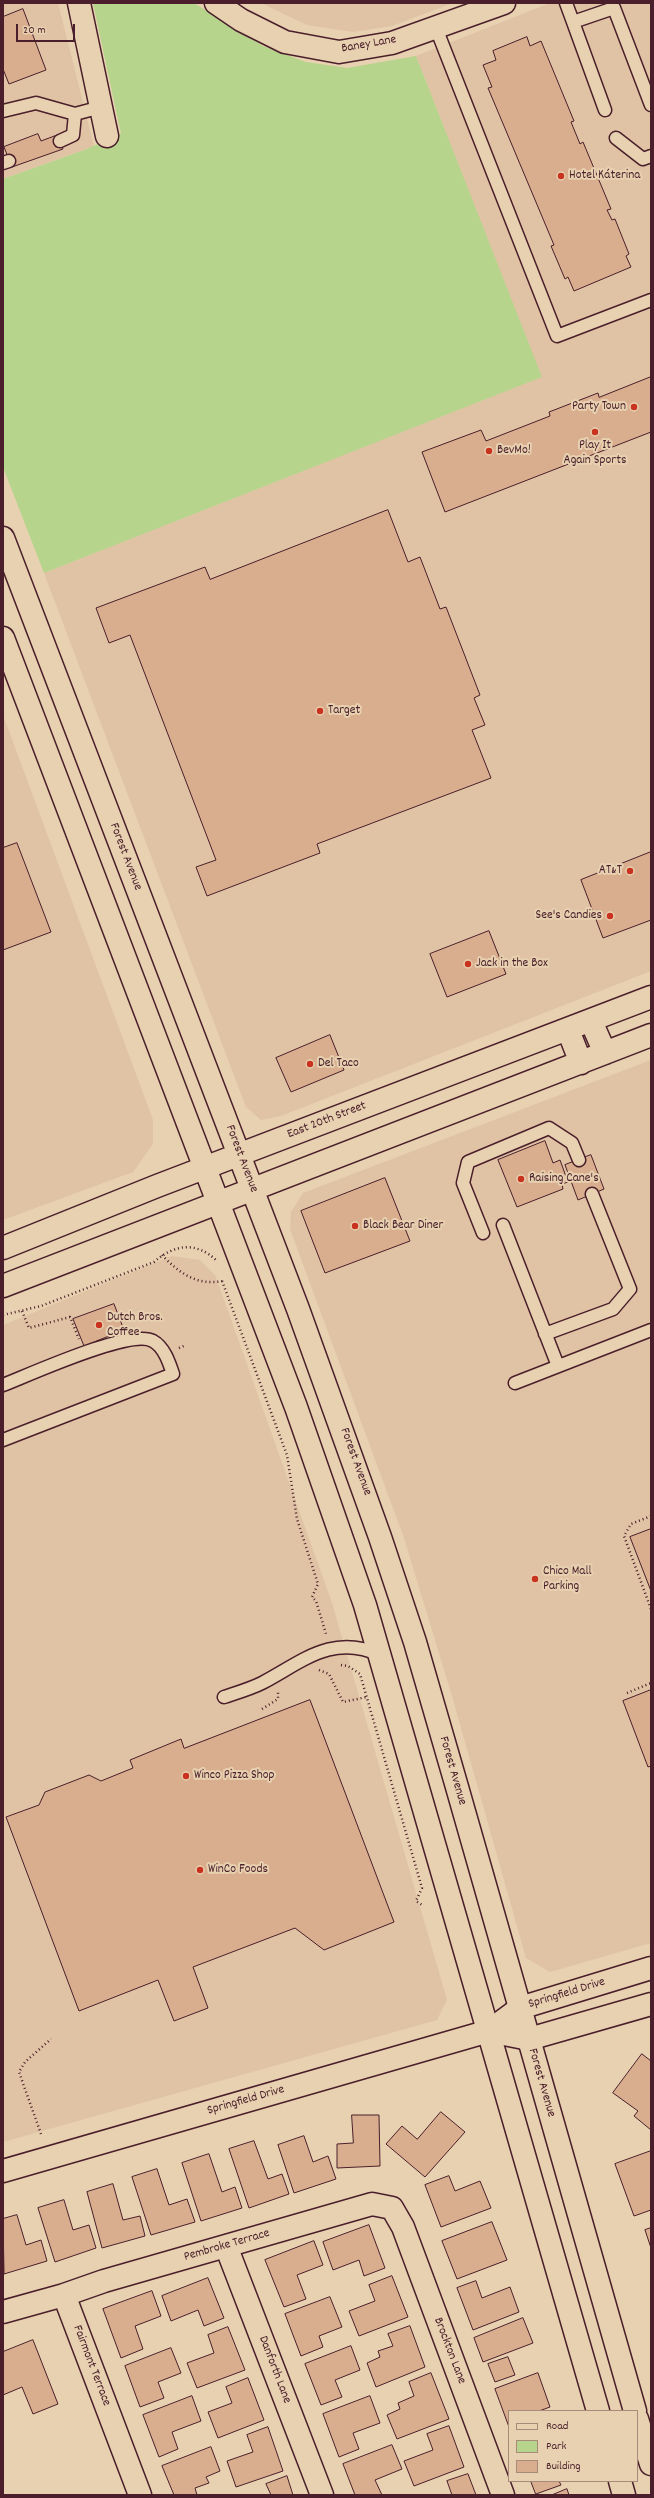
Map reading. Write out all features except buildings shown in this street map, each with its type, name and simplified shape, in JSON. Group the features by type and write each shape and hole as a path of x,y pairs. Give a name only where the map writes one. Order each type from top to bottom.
{"street":[{"path":"79,3 107,136"},
{"name":"Baney Lane","path":"216,3 240,20 285,42 339,52 392,43 504,3"},
{"name":"Forest Avenue","path":"3,538 344,1432 399,1594 529,2039 634,2410"},
{"path":"3,638 311,1447 380,1655 598,2410"},
{"name":"East 20th Street","path":"3,1248 205,1168 568,1030 651,996"},
{"path":"591,1021 605,1053"},
{"path":"568,1030 581,1063"},
{"path":"3,1286 651,1035"},
{"name":"Springfield Drive","path":"3,2171 489,2031 520,2008 651,1968"},
{"name":"Springfield Drive","path":"489,2031 529,2039 651,2004"},
{"name":"Pembroke Terrace","path":"64,2295 104,2281 372,2204 392,2208"},
{"name":"Brockton Lane","path":"392,2208 403,2227 504,2495"},
{"name":"Danforth Lane","path":"226,2246 322,2495"},
{"path":"3,2312 64,2295"},
{"name":"Fairmont Terrace","path":"64,2295 140,2495"},
{"path":"638,2423 651,2464"},
{"path":"620,2482 624,2495"}],"lane":[{"path":"566,3 605,110"},
{"path":"573,22 614,8 651,105"},
{"path":"436,28 557,336 651,300"},
{"path":"3,111 36,103 75,114 101,107"},
{"path":"60,142 73,135 75,114"},
{"path":"616,138 643,158 651,156"},
{"path":"483,1233 463,1183 468,1162 549,1128 572,1144 579,1160"},
{"path":"545,1334 613,1309 630,1289 592,1194"},
{"path":"503,1225 558,1366"},
{"path":"515,1383 651,1330"},
{"path":"3,1385 124,1339 140,1337 153,1340 162,1350 173,1374 3,1440"},
{"path":"224,1697 261,1683 311,1655 332,1650 363,1647 380,1655"}],"path":[{"path":"3,1314 22,1311 52,1302 154,1262 162,1255 174,1249 190,1247 206,1253 219,1262"},
{"path":"162,1255 174,1268 190,1278 207,1282 228,1280"},
{"path":"222,1281 289,1463 297,1519 318,1584 312,1597 316,1601 337,1665 348,1666 360,1674 422,1888 416,1901 422,1906"},
{"path":"22,1311 29,1328 70,1317 85,1353"},
{"path":"651,1516 631,1524 624,1536 651,1609"},
{"path":"316,1670 329,1674 343,1702 367,1697"},
{"path":"627,1693 651,1683"},
{"path":"262,1709 278,1699 279,1691"},
{"path":"42,2134 19,2072 25,2062 51,2039"}],"shaded area":[{"path":"3,3 58,3 94,146 3,179"},
{"path":"261,3 453,3 392,26 353,32 307,25"},
{"path":"550,3 651,3 651,971 281,1116 261,1120 246,1107 44,573 541,377 416,56"},
{"path":"3,715 153,1120 153,1144 133,1172 3,1220"},
{"name":"Chico Mall Parking","path":"651,1060 651,1943 550,1972 526,1958 452,1696 404,1538 290,1229 291,1212 303,1193"},
{"path":"172,1256 200,1260 215,1275 332,1603 447,2000 437,2020 3,2142 3,1325"}],"green space":[{"path":"93,3 194,3 263,46 306,62 347,68 416,56 542,377 44,573 3,467 3,179 84,150 121,134"}],"place":[{"name":"Hotel Káterina","path":"561,176"},
{"name":"Party Town","path":"634,407"},
{"name":"Play It Again Sports","path":"595,432"},
{"name":"BevMo!","path":"489,451"},
{"name":"Target","path":"320,711"},
{"name":"AT&T","path":"630,871"},
{"name":"See's Candies","path":"610,916"},
{"name":"Jack in the Box","path":"468,964"},
{"name":"Del Taco","path":"310,1064"},
{"name":"Raising Cane's","path":"521,1179"},
{"name":"Black Bear Diner","path":"355,1226"},
{"name":"Dutch Bros. Coffee","path":"99,1325"},
{"name":"Chico Mall Parking","path":"535,1579"},
{"name":"Winco Pizza Shop","path":"186,1776"},
{"name":"WinCo Foods","path":"200,1870"}]}
